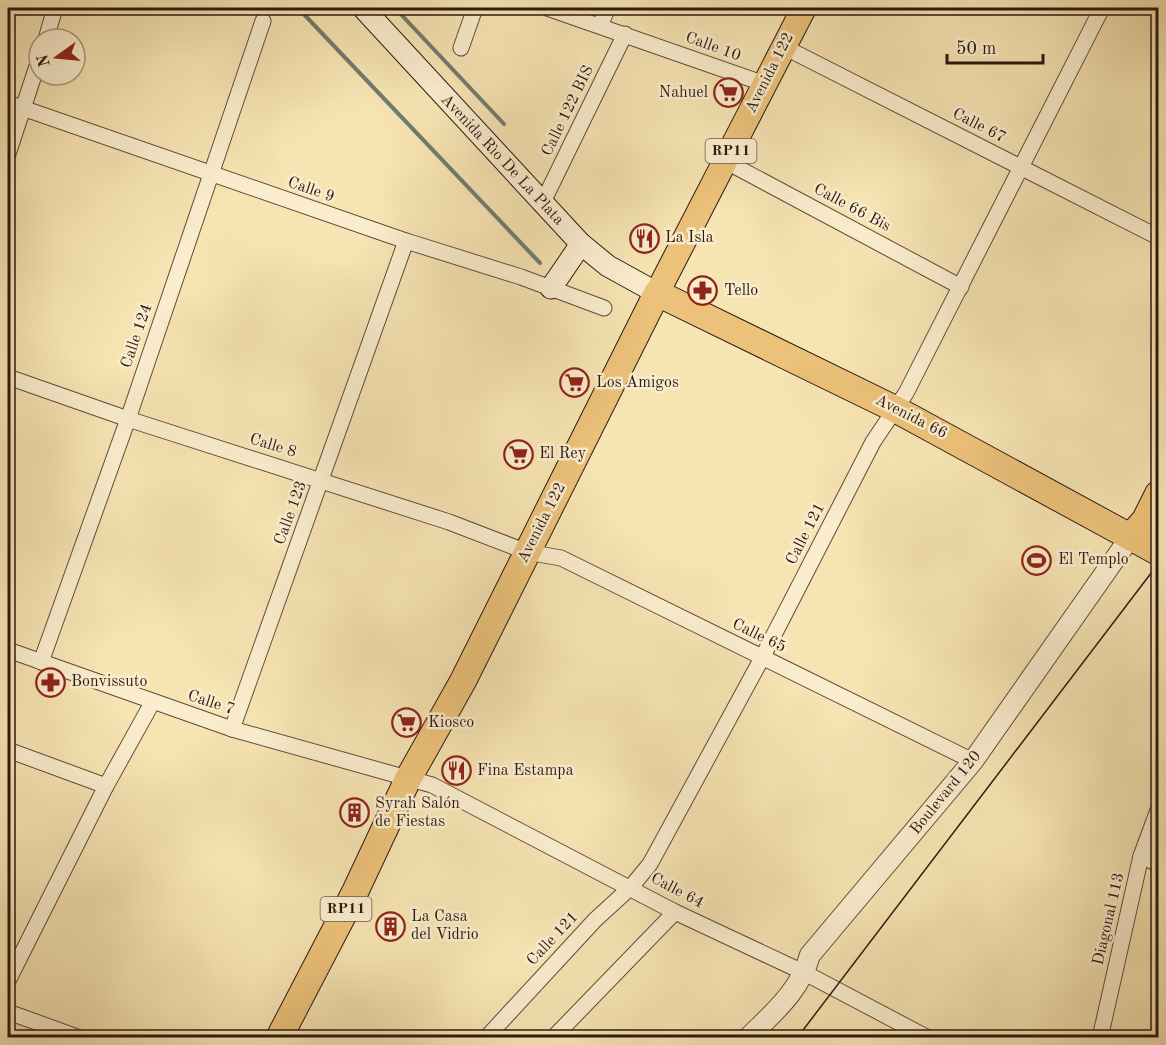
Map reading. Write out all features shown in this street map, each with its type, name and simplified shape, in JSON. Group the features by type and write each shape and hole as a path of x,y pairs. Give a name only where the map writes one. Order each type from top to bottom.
{"highway":[{"name":"Avenida 66","path":"657,294 896,409 1158,552"},
{"name":"Avenida 122","path":"279,1038 355,892 408,779 463,681 657,294"},
{"path":"1131,536 1145,520 1158,494"}],"main road":[{"name":"Avenida Rìo De La Plata","path":"363,8 581,244 608,266 657,294"},
{"name":"Avenida 122","path":"657,294 804,8"},
{"path":"551,288 581,244"}],"street":[{"path":"49,27 55,8"},
{"path":"461,48 476,8"},
{"name":"Calle 10","path":"547,8 765,84"},
{"path":"600,25 608,8"},
{"name":"Calle 121","path":"486,1038 595,920 631,887 650,864 762,658 873,442 906,393 1102,8"},
{"name":"Calle 124","path":"41,662 128,419 263,21"},
{"name":"Calle 122 BIS","path":"542,204 625,34"},
{"name":"Calle 67","path":"784,47 1158,237"},
{"path":"8,154 31,87"},
{"name":"Calle 9","path":"8,103 211,175 406,242 551,288 604,308"},
{"name":"Calle 66 Bis","path":"725,161 961,287"},
{"name":"Calle 123","path":"232,729 406,242"},
{"name":"Calle 8","path":"8,377 128,419 448,522 527,552"},
{"name":"Boulevard 120","path":"748,1038 793,993 805,973 810,955 973,761 1131,536"},
{"name":"Calle 65","path":"527,552 561,558 973,761"},
{"name":"Calle 7","path":"8,650 152,703 232,729 408,779"},
{"path":"8,981 106,786 152,703"},
{"path":"8,750 106,786"},
{"name":"Calle 64","path":"408,779 432,785 675,912 805,973 928,1038"},
{"name":"Diagonal 113","path":"1100,1038 1141,856 1158,810"},
{"path":"1141,856 1158,864"},
{"path":"553,1038 675,912"},
{"path":"8,1012 80,1038"}],"waterway":[{"path":"298,8 540,263"},
{"path":"395,8 504,124"}],"tram line":[{"path":"797,1038 1158,564"}],"place":[{"name":"Nahuel","path":"729,93"},
{"name":"La Isla","path":"644,238"},
{"name":"Tello","path":"703,291"},
{"name":"Los Amigos","path":"575,383"},
{"name":"El Rey","path":"518,454"},
{"name":"El Templo","path":"1037,560"},
{"name":"Bonvissuto","path":"50,682"},
{"name":"Kiosco","path":"407,723"},
{"name":"Fina Estampa","path":"456,771"},
{"name":"Syrah Salón de Fiestas","path":"354,813"},
{"name":"La Casa del Vidrio","path":"390,926"}]}
